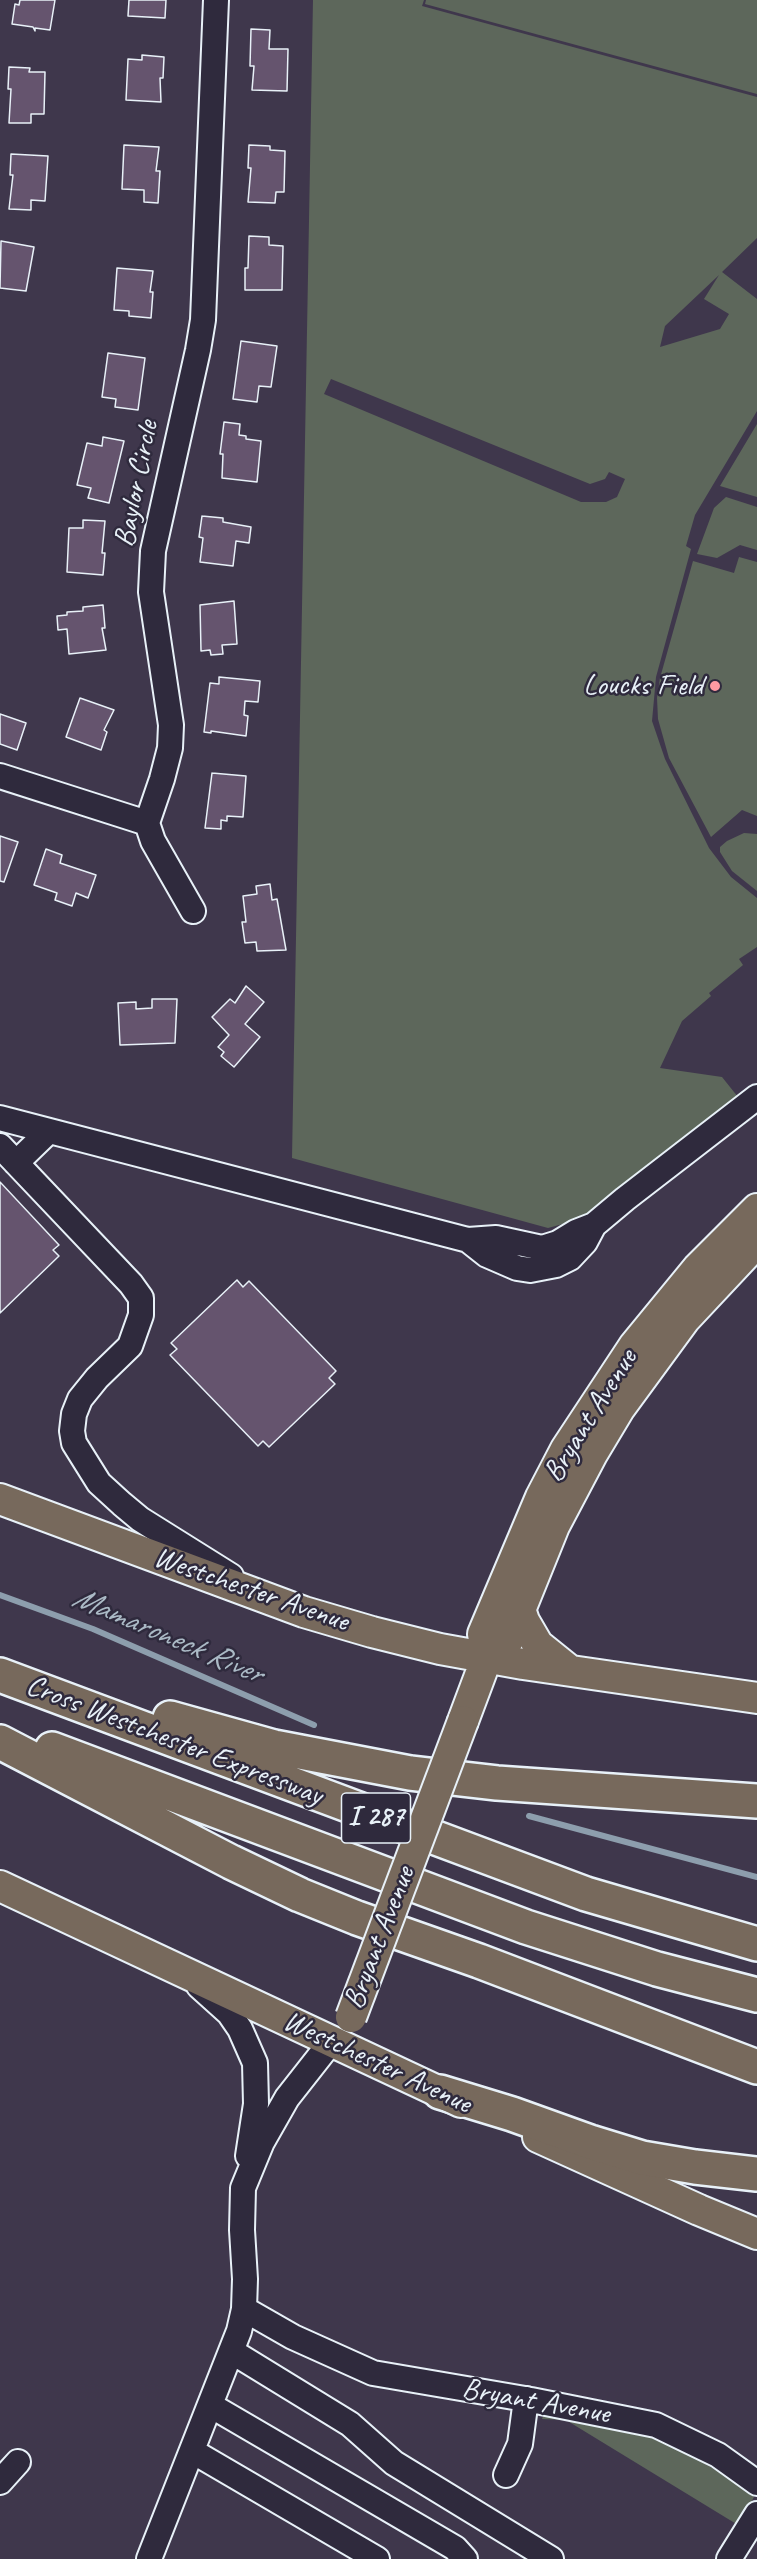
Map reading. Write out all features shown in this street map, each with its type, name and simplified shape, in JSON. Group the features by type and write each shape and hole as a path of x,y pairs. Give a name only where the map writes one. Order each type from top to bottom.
{"highway":[{"path":"0,1670 242,1739 357,1765 497,1783 757,1801"},
{"name":"Cross Westchester Expressway","path":"0,1675 575,1891 757,1944"},
{"name":"Cross Westchester Expressway","path":"0,1729 526,1927 646,1966 757,1995"},
{"path":"0,1742 231,1862 300,1895 757,2067"},
{"path":"440,2092 512,2114 632,2156 678,2165 757,2174"}],"main road":[{"name":"Bryant Avenue","path":"331,2042 351,2017 487,1657 483,1634 541,1497 576,1432 648,1329 698,1268 757,1209"},
{"name":"Bryant Avenue","path":"487,1657 507,1642 568,1497 619,1408 685,1319 757,1242"},
{"name":"Westchester Avenue","path":"0,1499 271,1600 372,1632 487,1657 757,1698"},
{"path":"520,1609 538,1645 568,1670"},
{"name":"Westchester Avenue","path":"0,1886 331,2042 699,2210 757,2234"}],"street":[{"name":"Baylor Circle","path":"147,823 170,748 171,725 151,592 153,551 203,320 216,0"},
{"path":"0,776 147,823 153,840 193,911"},
{"path":"0,1118 468,1240 487,1255 516,1268 530,1270 556,1265 570,1258 585,1242 594,1225 757,1097"},
{"path":"49,1131 8,1154 132,1284 141,1298 141,1315 130,1346 80,1399 74,1414 72,1431 74,1443 85,1464 99,1483 141,1519 271,1600"},
{"path":"181,1971 229,2013 240,2029 255,2063 256,2104 243,2188"},
{"name":"Bryant Avenue","path":"149,2559 231,2351 244,2309 243,2188 262,2142 287,2098 331,2042"},
{"name":"Bryant Avenue","path":"244,2309 292,2337 372,2373 526,2399 656,2425 718,2455 757,2482"},
{"path":"231,2351 350,2424 394,2463 551,2559"},
{"path":"506,2475 520,2444 526,2399"},
{"path":"210,2405 455,2548 465,2559"},
{"path":"192,2451 377,2559"},
{"path":"0,2482 18,2462"},
{"path":"729,2559 757,2514"}],"green space":[{"path":"313,0 424,0 422,6 757,97 757,238 722,272 757,299 757,411 695,515 686,546 691,549 656,677 652,721 665,759 709,848 731,877 757,898 757,947 739,959 743,965 709,993 711,996 682,1021 660,1068 722,1077 738,1097 585,1218 548,1228 292,1158","holes":["719,275 704,299 729,314 720,329 660,347 665,326","331,379 590,484 605,479 609,472 625,479 617,497 606,502 581,502 324,394"]},
{"path":"426,0 757,0 757,94 425,4"},
{"path":"757,424 757,497 720,486"},
{"path":"726,497 757,507 757,550 740,545 717,558 697,554 714,508"},
{"name":"Loucks Field","path":"739,557 757,562 757,816 742,810 711,837 669,758 658,719 657,698 660,678 693,561 734,573"},
{"path":"744,833 757,834 757,891 732,871 720,852 720,847 727,841"},
{"path":"545,2411 606,2423 658,2438 729,2477 754,2497 738,2525 566,2420 542,2419"}],"building":[{"path":"20,0 55,0 50,30 35,28 35,31 33,27 12,24 15,4 19,5"},
{"path":"129,0 166,0 165,18 128,16"},
{"path":"251,29 270,30 269,49 288,49 287,91 252,90 254,66 250,66"},
{"path":"142,55 164,57 163,78 160,78 161,102 126,100 128,59 142,60"},
{"path":"9,67 30,68 29,72 45,72 44,114 31,114 31,123 9,123 11,89 8,89"},
{"path":"124,145 159,147 156,171 160,171 158,203 144,202 144,190 122,189"},
{"path":"249,145 270,146 270,150 285,151 284,192 276,192 275,203 248,202 251,168 248,168"},
{"path":"11,154 48,156 45,201 31,200 31,210 9,209 13,175 10,175"},
{"path":"249,236 269,237 269,245 283,246 282,290 245,290"},
{"path":"1,241 34,247 26,291 0,288"},
{"path":"117,268 153,271 150,292 153,292 151,318 129,316 129,311 114,310"},
{"path":"241,341 277,346 271,387 259,386 257,402 233,399"},
{"path":"108,353 145,358 138,410 115,407 116,399 102,397"},
{"path":"224,422 240,424 239,435 246,436 246,439 261,441 257,482 222,478 223,454 220,454"},
{"path":"103,437 124,441 109,503 88,498 91,488 77,485 87,443 102,446"},
{"path":"202,516 223,518 223,522 251,527 249,543 236,541 233,566 200,562 203,538 199,537"},
{"path":"83,520 105,521 102,553 105,553 103,575 67,572 69,528 83,528"},
{"path":"234,601 237,644 222,645 223,654 211,655 210,650 201,651 200,605"},
{"path":"103,605 105,628 102,628 106,650 69,654 67,629 58,630 57,616 67,615 67,612 83,611 83,607"},
{"path":"219,677 260,681 258,702 245,701 244,715 248,716 246,736 204,732 210,683 219,684"},
{"path":"80,698 114,710 104,730 107,732 101,750 66,737"},
{"path":"0,714 26,723 17,750 0,744"},
{"path":"212,773 246,776 243,817 227,816 227,821 221,820 221,829 205,828"},
{"path":"0,836 18,842 4,882 0,881"},
{"path":"46,849 62,855 60,863 96,875 88,898 76,893 72,906 55,900 57,893 34,885"},
{"path":"270,884 272,900 277,899 286,950 257,951 256,942 245,943 242,922 246,922 243,896 257,894 256,886"},
{"path":"246,986 264,1002 245,1024 260,1037 234,1067 221,1056 224,1052 218,1047 229,1035 212,1017 230,999 235,1003"},
{"path":"152,999 177,999 175,1043 120,1045 118,1003 136,1002 136,1009 152,1008"},
{"path":"0,1182 59,1245 53,1250 59,1256 0,1313"},
{"path":"237,1280 243,1287 249,1281 336,1371 329,1378 335,1384 269,1447 263,1441 258,1446 170,1355 177,1349 171,1343"}],"waterway":[{"name":"Mamaroneck River","path":"0,1595 93,1629 314,1725"},
{"name":"Mamaroneck River","path":"529,1816 757,1877"}],"place":[{"name":"Loucks Field","path":"715,686"}]}
